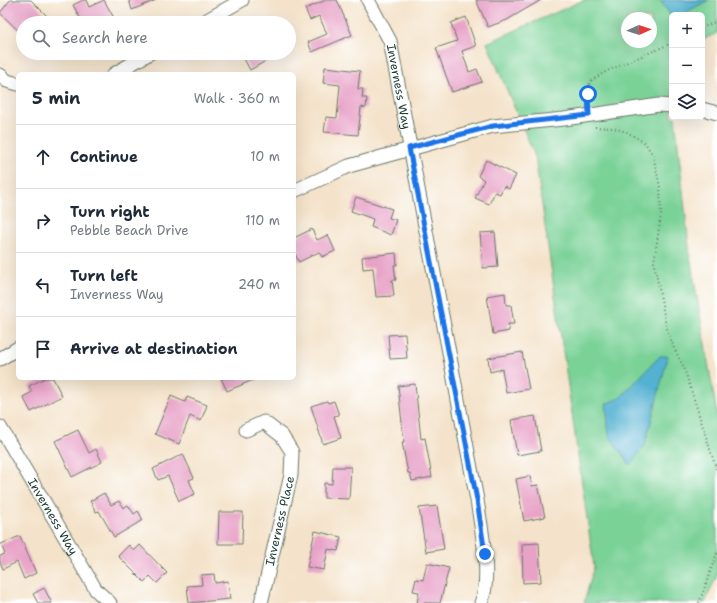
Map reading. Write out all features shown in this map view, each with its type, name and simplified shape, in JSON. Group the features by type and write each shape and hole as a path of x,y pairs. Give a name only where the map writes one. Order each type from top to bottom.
{"street":[{"path":"214,16 242,0"},
{"name":"Inverness Way","path":"368,0 390,41 409,148 477,500 485,554 485,594 481,603"},
{"path":"117,72 138,60"},
{"path":"0,75 7,81 16,83"},
{"path":"296,190 349,166 409,148 493,126 589,115 658,105 669,106"},
{"path":"705,110 717,113"},
{"path":"0,359 16,349"},
{"name":"Inverness Place","path":"246,430 264,422 282,436 292,452 291,475 261,603"},
{"name":"Inverness Way","path":"0,426 96,590 110,603"}],"path":[{"path":"705,27 717,21"},
{"path":"669,44 607,71 592,80 588,86 590,124 596,128 613,128 627,132 645,143 653,155 660,188 661,215 654,262 666,326 674,348 684,368 717,471"},
{"path":"699,603 717,553"}],"green space":[{"path":"584,0 717,0 717,33 705,39 705,12 669,12 669,120 675,120 690,256 717,415 717,575 705,603 584,603 594,567 535,156 487,43"}],"water":[{"path":"662,0 709,0 687,12 669,13 661,2"},
{"path":"660,356 668,356 645,445 630,465 609,436 606,404 621,397"}],"building":[{"path":"10,0 31,0 47,16 16,16 16,28 0,13"},
{"path":"86,0 89,7 104,0 113,16 79,16 73,5"},
{"path":"129,0 156,0 132,10"},
{"path":"326,0 337,0 352,35 312,52 308,42 327,34 319,16 310,20 305,9"},
{"path":"476,0 541,0 507,20 488,27"},
{"path":"466,17 476,46 462,51 469,72 477,69 482,82 452,92 436,48 457,41 451,23"},
{"path":"245,60 268,60 250,70"},
{"path":"325,67 360,71 358,89 363,89 362,98 367,98 366,108 361,107 358,135 324,132 326,117 337,118 340,85 323,83"},
{"path":"486,160 516,175 509,189 504,186 500,194 495,192 489,204 475,198 484,180 478,176"},
{"path":"356,197 392,209 389,218 396,220 391,235 371,227 373,219 351,211"},
{"path":"312,229 317,240 328,235 335,251 322,257 319,252 299,262 296,256 296,237"},
{"path":"495,232 498,267 483,268 480,233"},
{"path":"396,253 397,265 394,265 396,280 392,280 394,296 376,297 373,268 363,269 362,257"},
{"path":"505,293 506,305 511,305 514,324 508,324 509,331 493,334 487,296"},
{"path":"405,334 407,358 390,359 388,335"},
{"path":"522,352 529,389 506,393 502,369 490,372 488,358"},
{"path":"41,380 54,380 62,396 31,412 23,397 32,392 29,386"},
{"path":"222,380 253,380 227,391"},
{"path":"415,384 421,439 425,438 432,477 412,481 410,473 408,473 402,442 404,442 398,386"},
{"path":"171,396 185,402 187,397 207,405 201,421 190,416 179,444 155,434"},
{"path":"327,401 328,403 334,401 339,415 334,416 341,438 323,444 311,406"},
{"path":"535,416 541,451 517,455 511,420"},
{"path":"78,430 89,453 96,449 102,462 72,477 55,441"},
{"path":"183,454 194,478 189,480 195,494 179,501 168,476 158,480 153,469"},
{"path":"333,467 351,467 349,499 324,498 324,483 332,484"},
{"path":"530,476 532,486 538,485 545,517 524,521 516,479"},
{"path":"104,493 111,505 119,501 123,508 128,505 134,514 138,511 143,520 114,537 99,511 96,512 90,501"},
{"path":"437,506 444,549 426,552 419,508"},
{"path":"219,512 243,512 242,544 218,544"},
{"path":"315,531 341,537 338,551 328,549 324,570 307,567"},
{"path":"20,536 36,573 24,579 17,562 3,569 0,562 0,556 5,554 1,544"},
{"path":"539,543 541,582 523,583 522,544"},
{"path":"129,545 134,551 140,545 167,573 157,583 150,576 144,582 118,556"},
{"path":"427,563 449,568 440,603 417,603 419,592 413,591 416,579 423,580"},
{"path":"214,574 215,583 228,581 230,599 189,603 187,586 202,585 201,575"},
{"path":"44,588 52,603 38,603 33,594"}],"route":[{"path":"485,554 477,500 409,148 493,126 589,115 588,94"}]}
